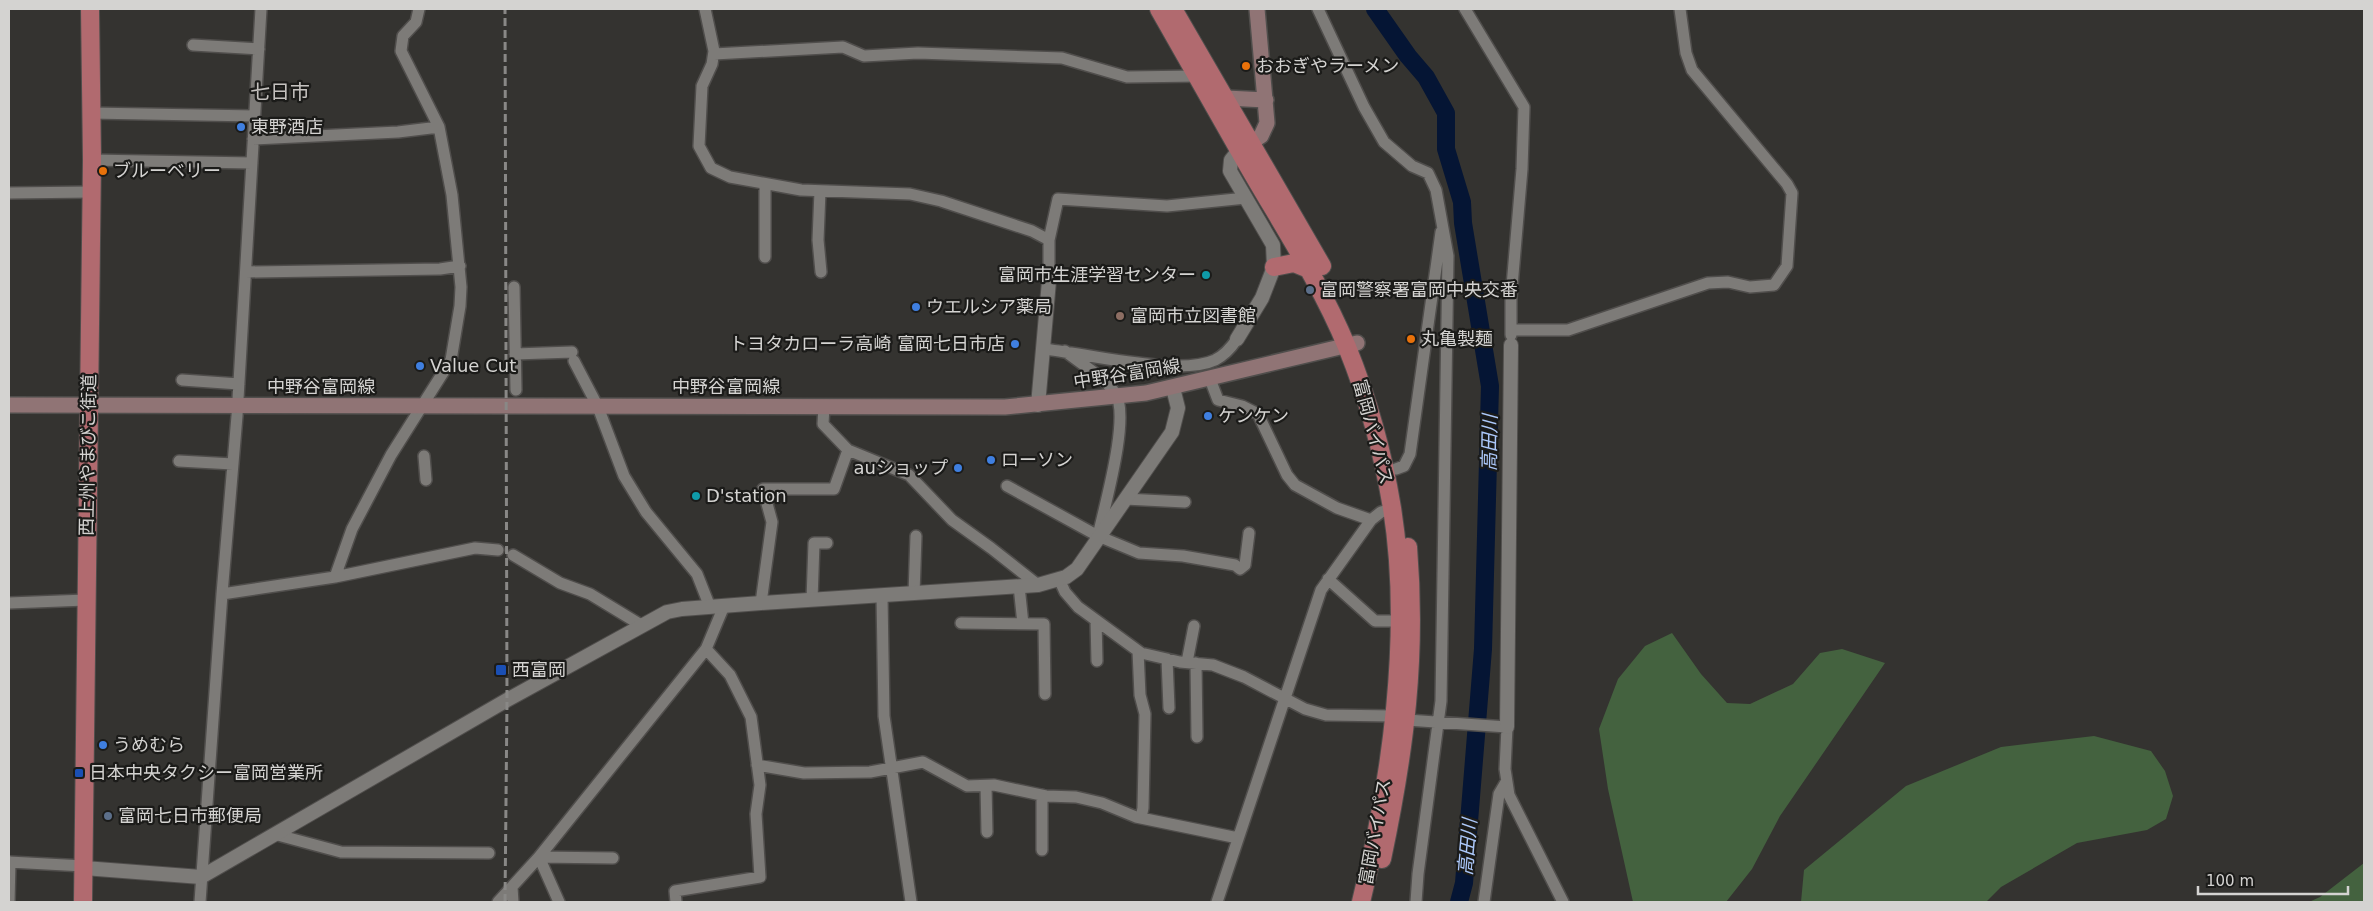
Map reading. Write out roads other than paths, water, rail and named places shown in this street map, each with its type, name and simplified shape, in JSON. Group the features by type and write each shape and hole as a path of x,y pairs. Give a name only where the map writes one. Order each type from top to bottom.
{"highway":[{"name":"西上州やまびこ街道","path":"83,902 92,160 90,9"},
{"name":"富岡バイパス","path":"1158,9 1198,76 1321,265 1352,345 1374,425 1392,509 1397,560 1400,718 1399,779 1373,902"},
{"name":"富岡バイパス","path":"1173,9 1226,98 1245,147 1372,381 1396,469 1407,533 1411,586 1412,650 1400,718 1384,785 1361,902"},
{"path":"1274,267 1294,263 1311,270"}],"main road":[{"path":"1245,147 1261,136 1266,128 1268,117 1258,9"},
{"path":"1226,98 1266,100"},
{"name":"中野谷富岡線","path":"9,405 1005,407 1118,398 1173,388 1352,345"}],"street":[{"path":"200,902 222,594 238,406 261,9"},
{"path":"335,577 352,529 391,455 451,360 460,306 460,266 448,169 439,127 402,51 403,36 416,22 419,9"},
{"path":"705,9 712,36 714,54 702,86 699,146 711,168 730,177 801,190 910,194 941,201 1032,231 1049,240"},
{"path":"1318,9 1364,106 1384,142 1412,166 1428,173 1436,190 1448,256 1448,354 1441,701 1416,902"},
{"path":"1464,9 1524,107 1522,169 1511,298 1512,330 1503,727 1506,782 1510,795 1563,902"},
{"path":"1512,330 1568,330 1708,283 1728,282 1750,287 1774,285 1787,266 1792,193 1787,184 1692,70 1686,53 1680,9"},
{"path":"193,45 259,49"},
{"path":"714,54 843,47 864,56 918,53 1062,58 1127,77 1198,76"},
{"path":"91,112 255,116"},
{"path":"254,139 398,132 439,127"},
{"path":"1043,349 1180,367 1213,361 1229,350 1271,282 1274,267 1273,245 1230,171 1231,160 1245,147"},
{"path":"92,160 252,163"},
{"path":"765,184 766,257"},
{"path":"820,191 818,240 821,272"},
{"path":"9,193 91,192"},
{"path":"1038,405 1049,281 1049,240 1058,199 1167,206 1246,198"},
{"path":"1396,469 1404,466 1410,454 1442,220"},
{"path":"246,272 440,270 460,266"},
{"path":"514,287 516,390"},
{"path":"1065,351 1109,386 1118,398 1121,424 1098,536"},
{"path":"515,354 573,356 598,407 624,476 646,512 697,574 710,607"},
{"path":"1210,379 1218,400 1242,406 1258,414 1287,475 1295,485 1337,508 1371,520"},
{"path":"182,380 239,384"},
{"path":"9,902 9,862 201,876 641,625 667,612 761,603 1038,585 1059,579 1077,569 1098,536 1172,432 1178,408 1173,388"},
{"path":"824,406 823,424 848,450 909,475 952,520 992,548 1038,585"},
{"path":"761,603 772,522 763,489 834,489 848,450"},
{"path":"424,456 426,480"},
{"path":"179,461 233,464"},
{"path":"1008,486 1098,536 1138,553 1183,556 1234,566 1240,569 1244,565 1249,533"},
{"path":"1125,499 1185,502"},
{"path":"1217,902 1321,590 1371,520 1381,512 1392,509"},
{"path":"914,594 916,536"},
{"path":"812,600 814,543 827,543"},
{"path":"222,594 335,577 475,548 498,550"},
{"path":"513,555 560,583 590,594 641,625"},
{"path":"1059,579 1065,592 1078,607 1138,651 1167,659 1213,665 1244,676 1305,709 1326,715 1400,718 1503,727"},
{"path":"1328,579 1375,621 1398,621"},
{"path":"1019,586 1023,624"},
{"path":"882,596 884,716 893,768 910,902"},
{"path":"9,602 86,600"},
{"path":"498,902 539,857 706,649 724,606"},
{"path":"1096,621 1097,661"},
{"path":"961,623 1044,624 1045,694"},
{"path":"1194,626 1191,663 1196,737"},
{"path":"676,902 675,891 760,877 756,814 760,785 751,717 730,675 706,649"},
{"path":"1138,651 1140,695 1145,714 1144,808 1141,818"},
{"path":"1167,659 1169,708"},
{"path":"756,765 804,774 870,772 923,762 967,786 994,785 1042,795 1076,797 1102,803 1141,818 1238,838"},
{"path":"1484,902 1499,794 1506,782"},
{"path":"986,786 987,832"},
{"path":"1042,795 1042,850"},
{"path":"274,834 341,852 489,853"},
{"path":"539,857 613,858"},
{"path":"539,857 559,902"},
{"path":"512,887 513,902"}],"waterway":[{"name":"高田川","path":"1375,9 1408,56 1426,77 1446,113 1446,149 1462,202 1463,223 1490,386 1483,649 1464,883 1459,902"}],"railway":[{"path":"505,9 507,700 505,902"}],"place":[{"name":"おおぎやラーメン","path":"1246,66"},
{"name":"東野酒店","path":"241,127"},
{"name":"ブルーベリー","path":"103,171"},
{"name":"富岡市生涯学習センター","path":"1206,275"},
{"name":"富岡警察署富岡中央交番","path":"1310,290"},
{"name":"ウエルシア薬局","path":"916,307"},
{"name":"富岡市立図書館","path":"1120,316"},
{"name":"丸亀製麺","path":"1411,339"},
{"name":"トヨタカローラ高崎 富岡七日市店","path":"1015,344"},
{"name":"Value Cut","path":"420,366"},
{"name":"ケンケン","path":"1208,416"},
{"name":"ローソン","path":"991,460"},
{"name":"auショップ","path":"958,468"},
{"name":"D'station","path":"696,496"},
{"name":"西富岡","path":"501,670"},
{"name":"うめむら","path":"103,745"},
{"name":"日本中央タクシー富岡営業所","path":"79,773"},
{"name":"富岡七日市郵便局","path":"108,816"}],"district":[{"name":"七日市","path":"280,92"}]}
